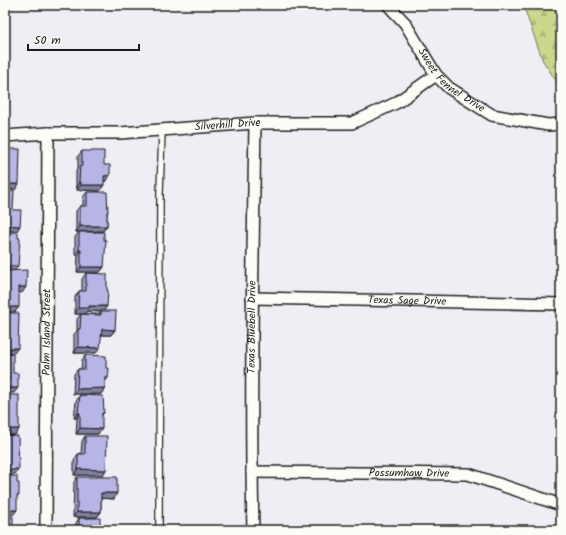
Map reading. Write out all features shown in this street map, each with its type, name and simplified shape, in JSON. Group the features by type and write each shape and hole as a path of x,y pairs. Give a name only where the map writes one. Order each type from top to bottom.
{"street":[{"name":"Sweet Fennel Drive","path":"388,5 405,23 436,75 449,88 492,115 548,125 561,124"},
{"name":"Silverhill Drive","path":"5,136 48,133 120,133 255,123 352,123 396,103 436,75"},
{"name":"Texas Bluebell Drive","path":"253,530 252,298 255,123"},
{"name":"Palm Island Street","path":"46,530 48,133"},
{"name":"Texas Sage Drive","path":"252,298 561,304"},
{"name":"Possumhaw Drive","path":"252,472 468,474 561,505"}],"lane":[{"path":"159,530 160,223 162,130"}],"green space":[{"path":"523,5 561,5 561,88 543,61"}],"building":[{"path":"5,149 20,149 19,184 5,184"},
{"path":"82,151 104,151 104,165 110,165 110,175 104,176 104,185 81,185 81,182 79,182 80,166 82,166"},
{"path":"5,191 14,191 13,210 21,210 20,226 5,225"},
{"path":"87,192 107,192 107,226 80,226 80,206 87,206"},
{"path":"5,232 18,232 18,238 20,238 18,266 5,266"},
{"path":"79,232 104,232 104,240 106,240 104,267 81,267"},
{"path":"27,270 26,287 19,287 19,307 5,307 5,271"},
{"path":"86,273 107,274 107,306 89,306 89,308 78,308 79,291 86,291"},
{"path":"101,311 116,311 115,330 102,329 100,348 78,347 78,329 80,329 81,314 101,315"},
{"path":"5,313 19,313 18,348 5,348"},
{"path":"5,354 13,354 13,373 18,373 18,388 5,388"},
{"path":"85,355 106,356 106,368 109,368 108,378 105,378 105,388 77,389 78,369 85,369"},
{"path":"5,395 19,395 19,429 5,429"},
{"path":"80,395 103,396 104,413 102,413 102,429 80,428 80,413 78,413"},
{"path":"5,435 18,436 19,469 5,470"},
{"path":"85,436 107,436 106,470 78,469 78,454 85,454"},
{"path":"5,476 17,476 17,483 19,483 19,496 17,495 17,510 5,510"},
{"path":"77,477 117,477 117,493 101,493 101,512 77,512"},
{"path":"5,517 13,517 13,530 5,530"},
{"path":"79,518 100,518 100,530 79,530"}]}
